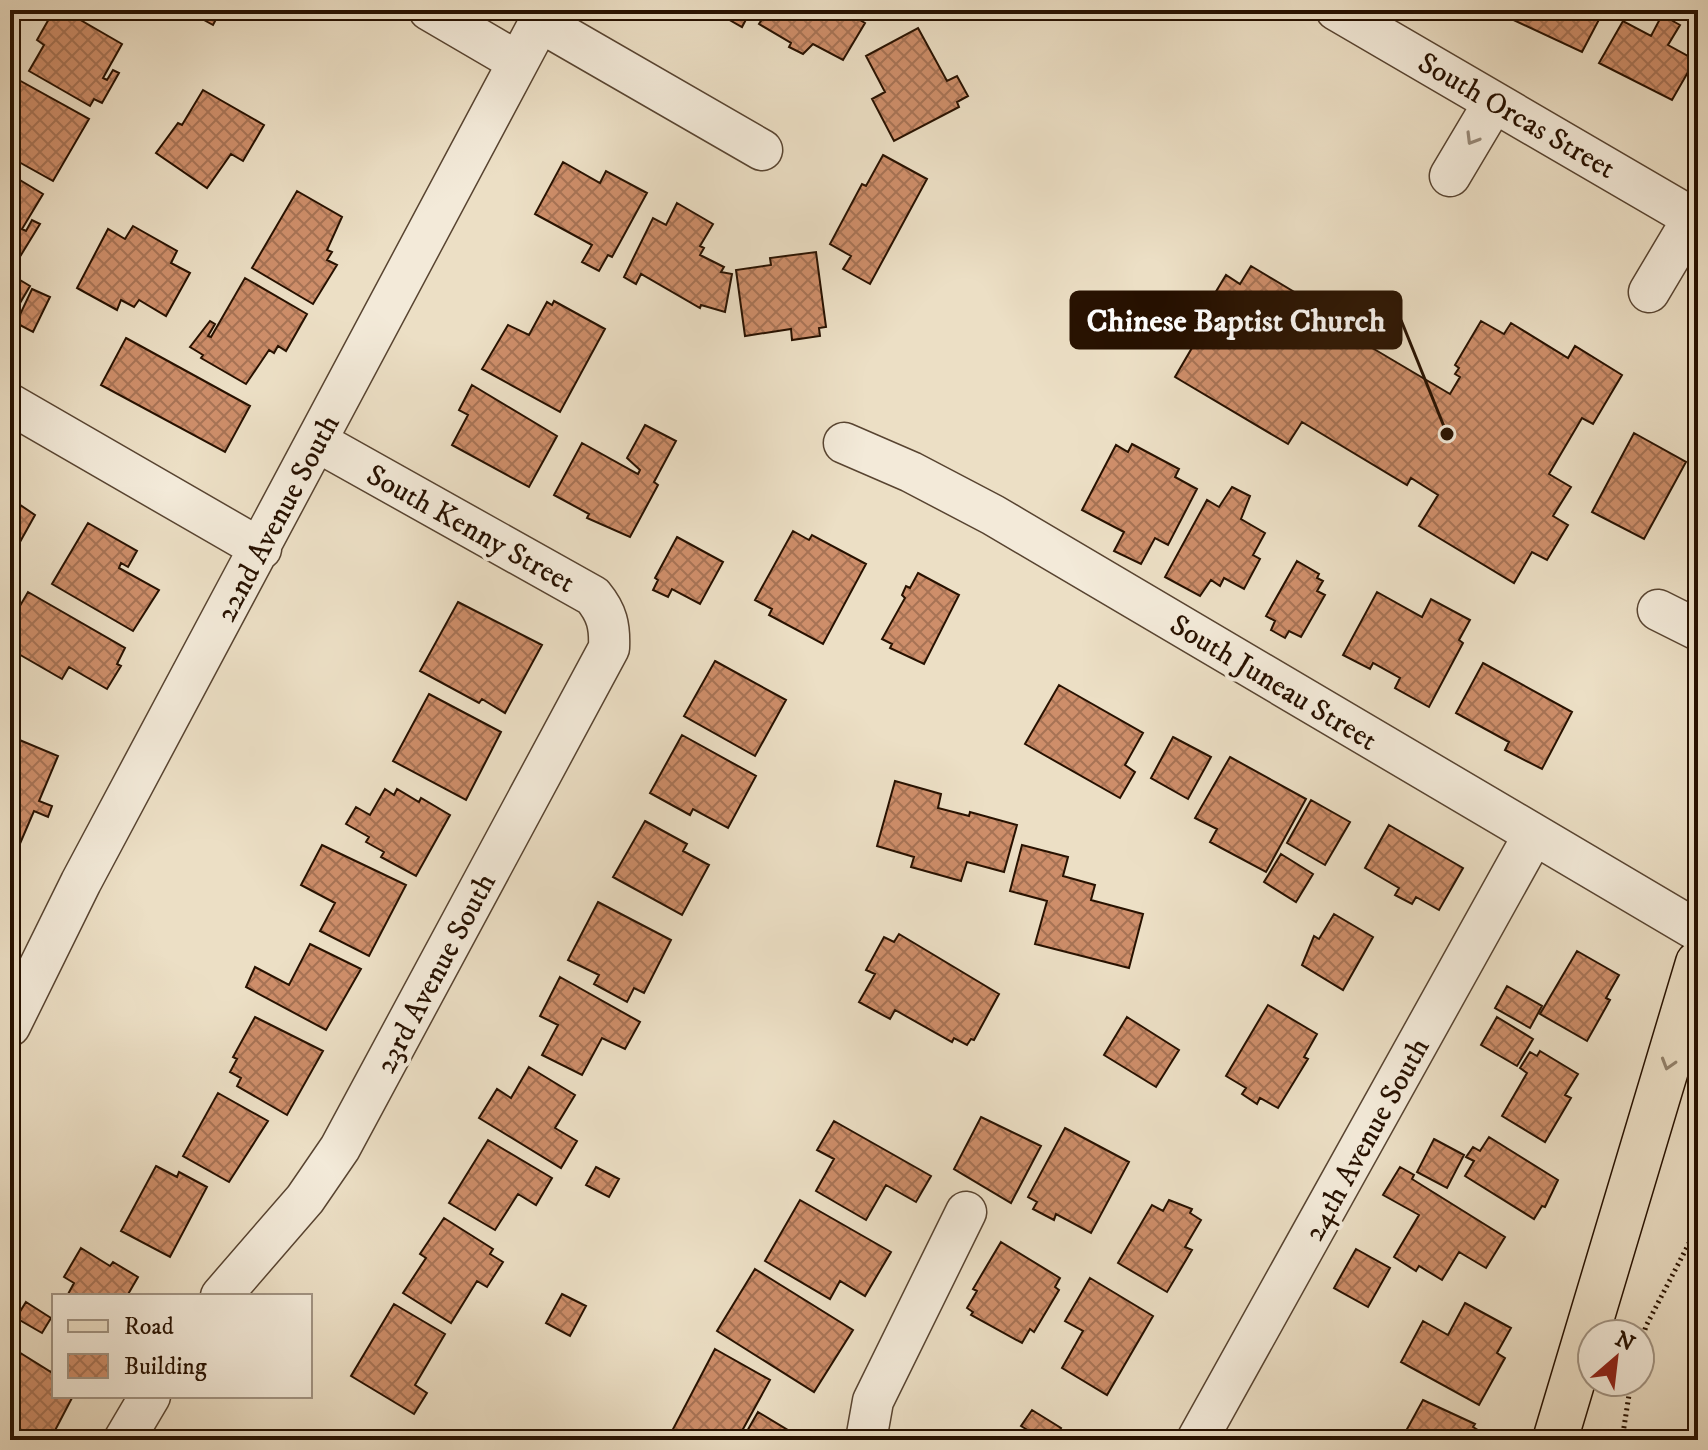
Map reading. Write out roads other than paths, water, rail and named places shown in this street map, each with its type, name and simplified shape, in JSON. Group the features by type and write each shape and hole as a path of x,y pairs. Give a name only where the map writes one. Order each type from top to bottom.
{"main road":[{"path":"1555,1440 1698,963"}],"street":[{"path":"429,10 518,62"},
{"name":"South Orcas Street","path":"1348,13 1696,220"},
{"path":"543,16 762,150"},
{"name":"22nd Avenue South","path":"11,1021 81,882 543,16"},
{"path":"1450,176 1494,102"},
{"path":"1649,292 1696,220"},
{"path":"10,404 261,549"},
{"name":"South Kenny Street","path":"318,442 593,596 603,608 610,627"},
{"name":"South Juneau Street","path":"844,443 941,487 993,515 1698,931"},
{"path":"1658,610 1698,630"},
{"name":"23rd Avenue South","path":"223,1294 281,1230 340,1148 602,665 609,648 610,627"},
{"name":"24th Avenue South","path":"1197,1440 1533,836"},
{"path":"866,1440 873,1401 966,1212"},
{"path":"124,1440 149,1398"}],"place":[{"name":"Chinese Baptist Church","path":"1447,434"}]}
